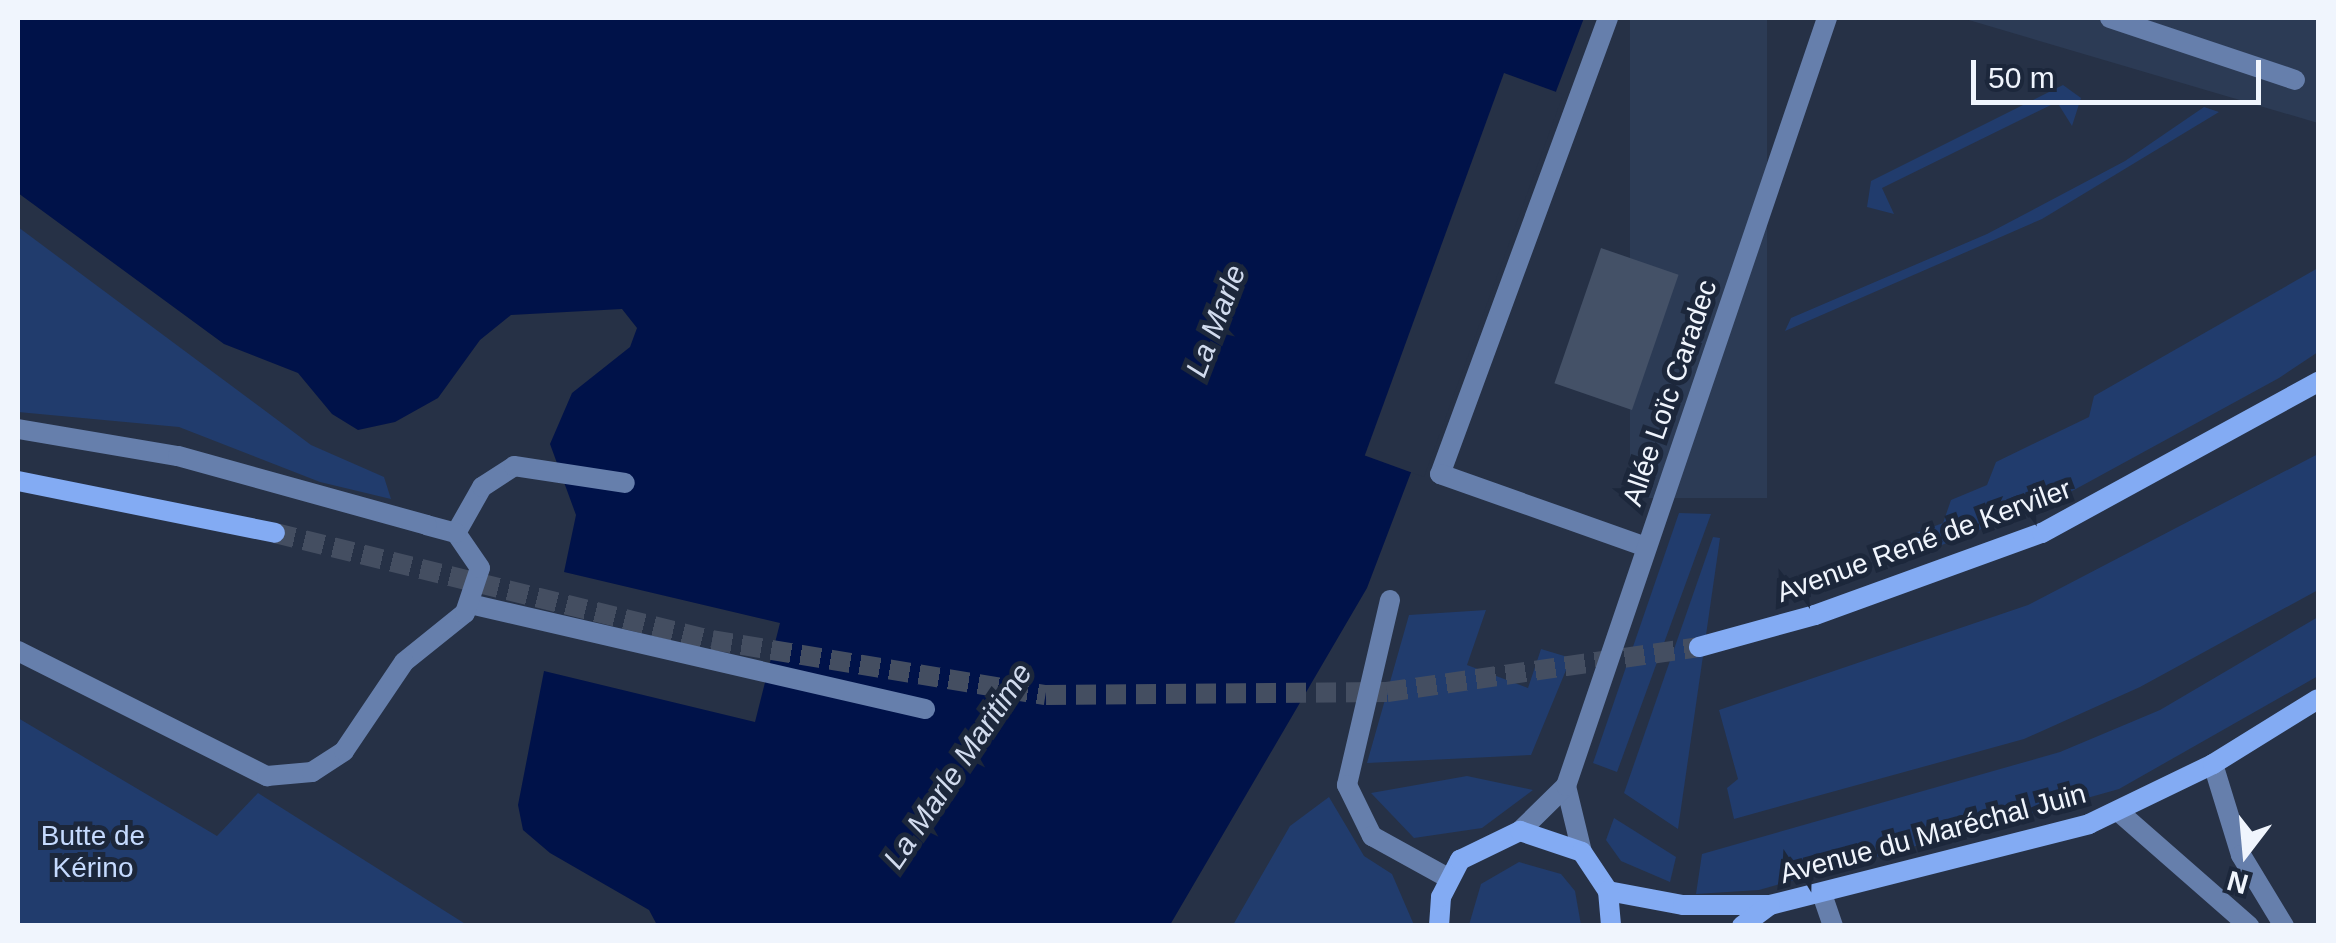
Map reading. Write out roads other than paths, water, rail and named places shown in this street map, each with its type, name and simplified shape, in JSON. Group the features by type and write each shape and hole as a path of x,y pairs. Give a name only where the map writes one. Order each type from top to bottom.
{"main road":[{"name":"Avenue René de Kerviler","path":"1699,647 1816,615 2042,533 2318,382"},
{"path":"18,481 275,533"},
{"name":"Avenue du Maréchal Juin","path":"1608,891 1683,905 1770,905 1822,894 2119,812 2308,713 2318,699"},
{"path":"1440,926 1448,878 1478,845 1520,831 1582,852 1608,891 1611,926"},
{"name":"Avenue du Maréchal Juin","path":"1742,926 1770,905"}],"street":[{"path":"1608,18 1440,474 1646,548"},
{"name":"Allée Loïc Caradec","path":"1520,831 1566,786 1828,18"},
{"path":"2110,18 2295,80"},
{"path":"18,429 178,456 427,524 456,534 480,568 470,604 404,662 344,751 312,772 267,776 18,651"},
{"path":"456,534 482,487 514,466 625,483"},
{"path":"1390,600 1347,785 1372,836 1448,878"},
{"path":"470,604 925,709"},
{"path":"2213,764 2241,855 2284,926"},
{"path":"1566,786 1582,852"},
{"path":"2119,812 2249,926"},
{"path":"1822,894 1834,926"}],"water":[{"path":"18,18 1584,18 1367,588 1170,925 657,925 649,910 550,853 523,830 518,805 544,671 755,722 780,623 564,572 576,515 550,444 572,393 630,347 637,328 622,309 511,315 480,340 438,398 395,422 358,430 332,414 298,373 224,344 18,193"}],"tunnel":[{"path":"275,533 712,640 1046,695 1387,692 1699,647"}],"water label":[{"name":"La Marle","path":"1216,321"},
{"name":"La Marle Maritime","path":"958,766"}],"park label":[{"name":"Butte de Kérino","path":"93,852"}]}
